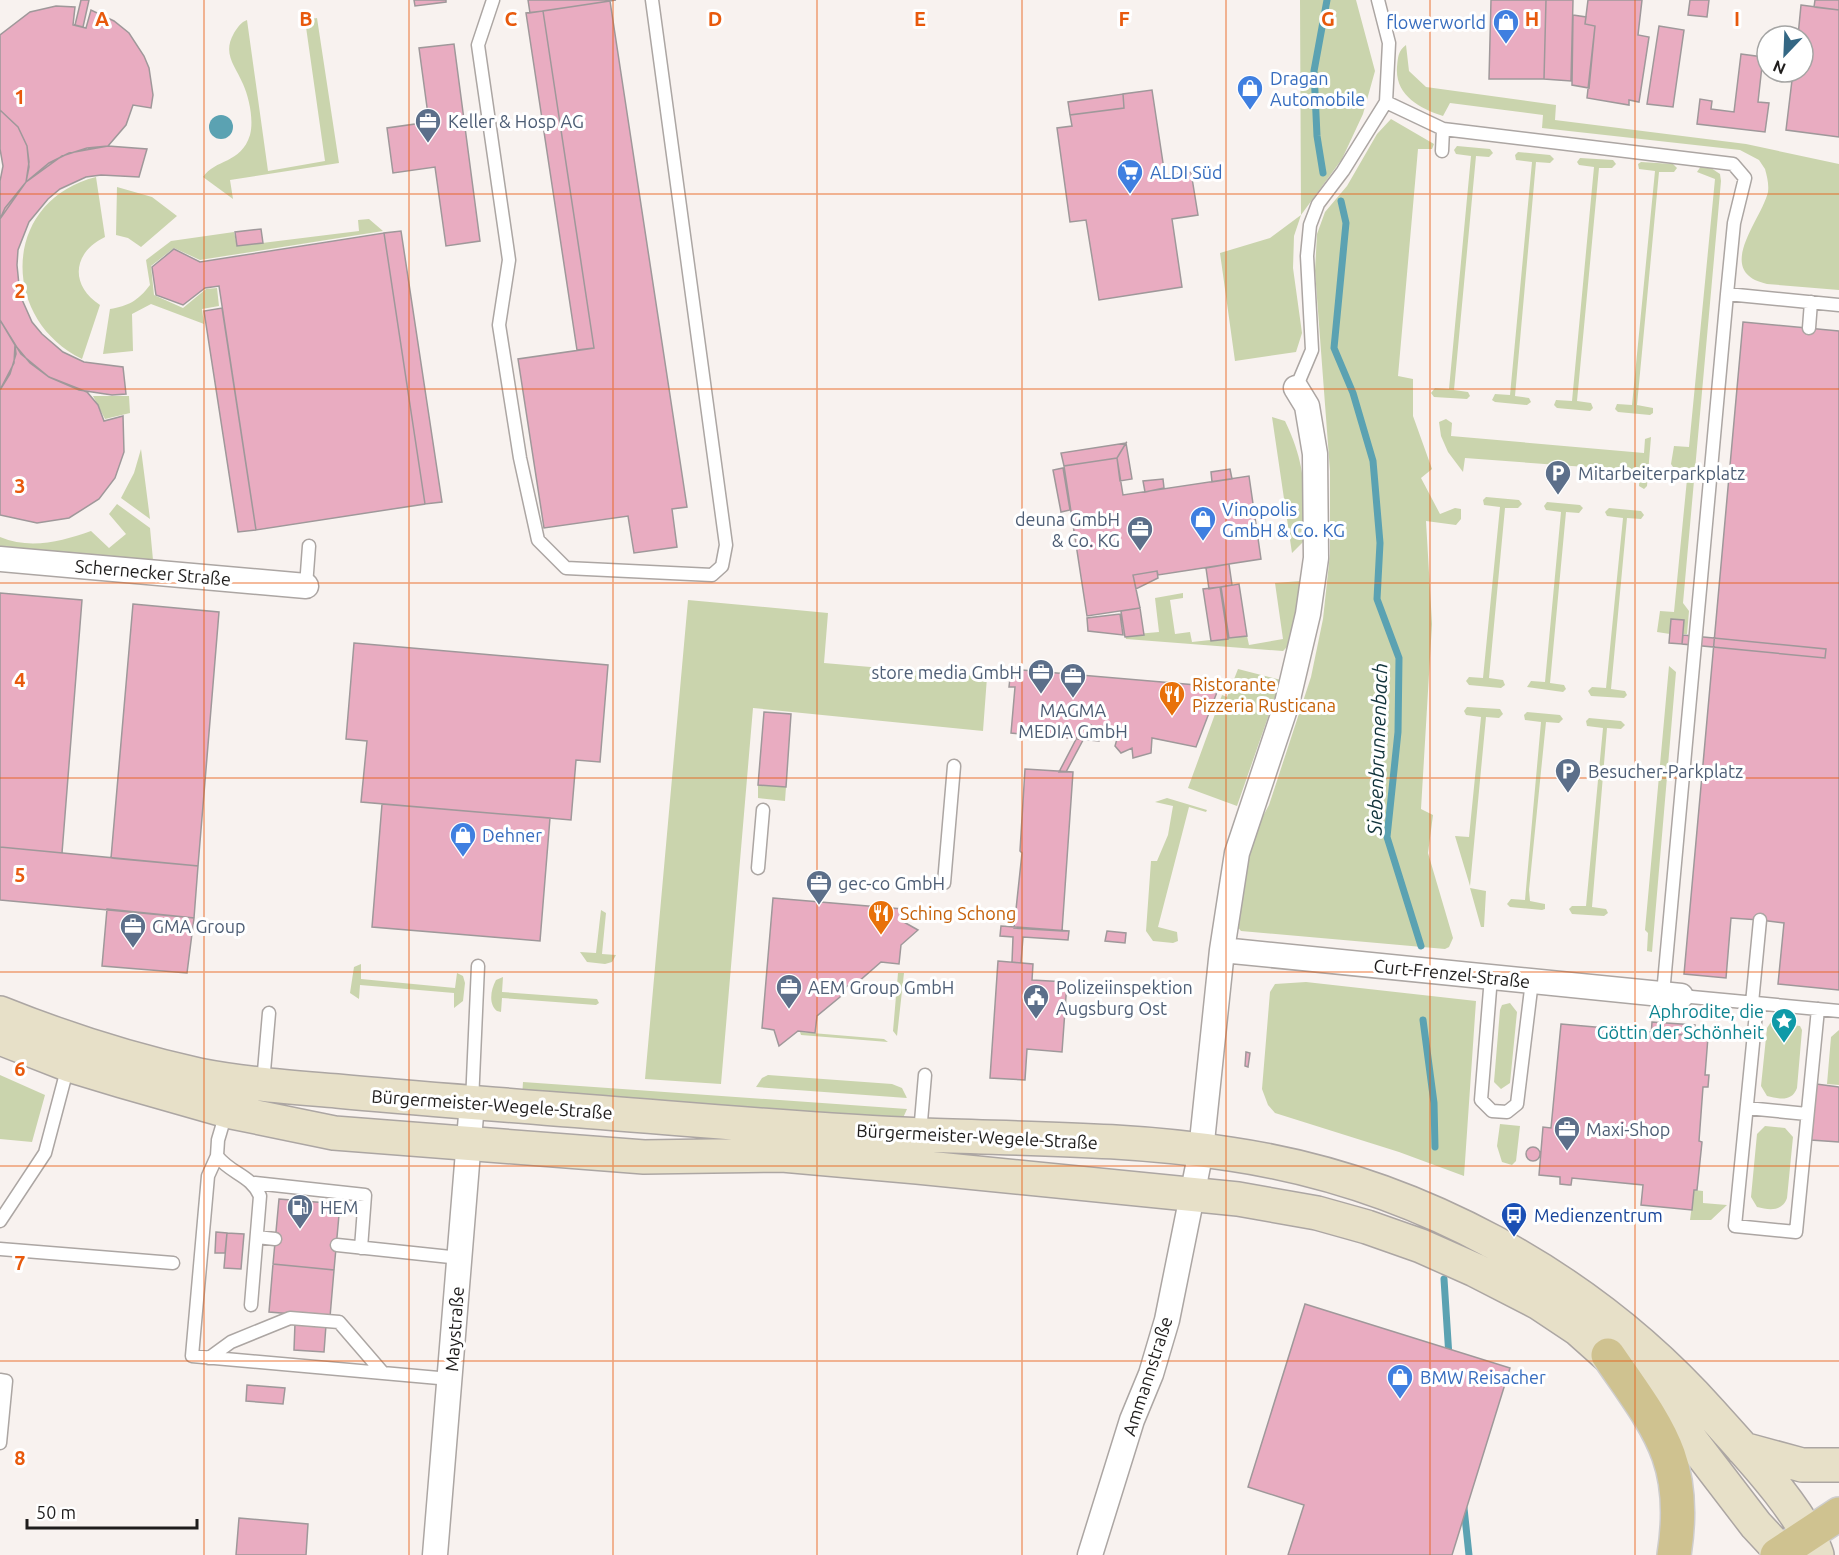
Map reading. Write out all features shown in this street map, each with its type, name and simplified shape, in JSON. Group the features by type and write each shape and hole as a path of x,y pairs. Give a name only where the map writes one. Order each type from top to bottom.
{"main road":[{"name":"Bürgermeister-Wegele-Straße","path":"0,1013 98,1049 202,1075 262,1084 472,1102 919,1151 1317,1213 1421,1246 1539,1304 1578,1329 1652,1395 1684,1431 1780,1554"},
{"name":"Bürgermeister-Wegele-Straße","path":"0,1038 69,1065 227,1111 334,1133 644,1156 919,1151 1038,1137 1201,1150 1299,1167 1377,1190 1439,1215 1528,1261 1608,1317 1659,1359 1743,1449 1814,1544"},
{"path":"1608,1355 1659,1430 1668,1450 1678,1497 1678,1528 1674,1555"},
{"path":"1743,1449 1802,1465 1839,1465"},
{"path":"1780,1554 1814,1544 1839,1514"}],"street":[{"path":"1192,1193 1201,1150 1222,950 1237,853 1296,670 1316,558 1315,454 1312,423 1307,406 1296,388"},
{"name":"Schernecker Straße","path":"0,560 306,586"},
{"name":"Curt-Frenzel-Straße","path":"1222,950 1672,995"},
{"name":"Maystraße","path":"435,1555 472,1102"},
{"name":"Ammannstraße","path":"1090,1555 1132,1420 1162,1340 1192,1193"}],"lane":[{"path":"493,0 478,45 509,260 499,325 520,458 538,540 566,568 712,575 722,566 726,545 652,0"},
{"path":"1296,388 1312,350 1307,256 1310,225 1317,204 1343,171 1386,102 1389,43 1378,0"},
{"path":"1386,102 1443,129 1732,164 1745,178 1734,223 1726,294 1672,995 1839,1011"},
{"path":"1442,151 1443,129"},
{"path":"1726,294 1839,305"},
{"path":"1809,328 1811,302"},
{"path":"306,586 309,546"},
{"path":"944,883 954,766"},
{"path":"758,868 763,810"},
{"path":"1760,920 1736,1226 1796,1232 1818,1009"},
{"path":"472,1102 478,966"},
{"path":"1491,977 1481,1100 1492,1111 1507,1112 1517,1104 1532,981"},
{"path":"262,1084 269,1013"},
{"path":"0,1221 45,1153 69,1065"},
{"path":"919,1151 925,1075"},
{"path":"1747,1108 1808,1114"},
{"path":"227,1111 218,1140 217,1156 208,1176 192,1356 450,1379"},
{"path":"217,1156 224,1165 255,1183 365,1196 361,1248"},
{"path":"251,1305 260,1196 255,1183"},
{"path":"257,1237 275,1239"},
{"path":"337,1245 460,1257"},
{"path":"0,1249 173,1263"},
{"path":"209,1358 231,1342 290,1318 329,1321 339,1322 383,1373"},
{"path":"0,1380 6,1381 0,1443"}],"green space":[{"path":"1300,0 1356,0 1375,71 1363,114 1342,159 1301,215"},
{"path":"317,18 339,163 230,180 233,199 203,177 208,171 241,151 250,135 249,102 229,53 234,33 241,23 247,20 268,171 325,161 305,20"},
{"path":"1406,45 1409,71 1426,87 1556,105 1555,120 1746,144 1839,164 1839,290 1767,284 1751,278 1743,269 1742,257 1745,244 1768,192 1765,169 1759,160 1740,150 1542,128 1543,115 1450,103 1443,116 1425,109 1404,93 1397,77 1397,67 1400,52"},
{"path":"1391,119 1434,144 1432,149 1418,149 1398,376 1413,379 1413,416 1432,469 1421,478 1440,514 1455,508 1461,509 1461,519 1456,525 1426,521 1432,624 1421,809 1433,815 1428,853 1453,938 1449,947 1445,949 1241,931 1235,924 1247,859 1257,827 1269,805 1311,677 1323,619 1330,554 1330,471 1315,271 1317,234 1325,212 1347,186 1377,134"},
{"path":"1457,146 1490,149 1493,153 1489,157 1476,156 1454,390 1468,392 1470,396 1467,399 1434,397 1431,393 1435,388 1449,389 1471,156 1456,154 1454,150"},
{"path":"1518,152 1550,155 1554,159 1550,163 1536,162 1515,396 1529,398 1531,402 1527,405 1492,400 1495,394 1510,395 1532,162 1516,160 1515,155"},
{"path":"1580,158 1613,160 1616,164 1612,168 1599,168 1577,401 1591,403 1593,408 1590,411 1557,408 1554,405 1556,400 1572,401 1594,167 1579,165 1577,162"},
{"path":"1641,162 1673,164 1677,168 1674,172 1659,172 1637,405 1653,408 1653,413 1650,415 1618,412 1615,409 1617,404 1632,405 1655,171 1639,169 1638,164"},
{"path":"1701,166 1711,168 1720,174 1721,181 1683,603 1689,611 1687,634 1683,634 1684,620 1671,619 1670,634 1657,632 1660,611 1674,612 1688,469 1673,467 1671,464 1674,446 1689,447 1715,179 1697,172"},
{"path":"96,177 105,237 86,251 79,269 83,288 100,305 82,359 55,341 36,317 25,290 23,262 28,235 42,210 65,190"},
{"path":"117,187 152,197 177,216 141,247 128,238 116,235"},
{"path":"1301,215 1294,236 1293,268 1302,333 1296,352 1235,361 1220,253 1270,238"},
{"path":"369,219 383,231 200,260 174,248 151,266 154,295 183,308 206,289 217,288 219,306 202,309 204,324 151,304 132,314 133,351 103,354 110,309 132,302 146,291 150,285 146,260 171,241 234,232 237,246 359,231 358,220"},
{"path":"93,396 129,396 130,413 105,419"},
{"path":"1272,417 1285,421 1297,452 1303,479 1305,540 1292,553"},
{"path":"1446,419 1452,423 1451,436 1644,453 1645,439 1651,437 1647,486 1644,489 1639,486 1640,471 1465,458 1463,472 1448,452 1441,436 1439,422"},
{"path":"141,449 150,519 121,498 134,473"},
{"path":"1486,497 1519,500 1522,504 1518,508 1505,508 1489,678 1503,680 1505,685 1501,688 1469,685 1466,681 1469,677 1483,678 1500,507 1484,505 1483,500"},
{"path":"1547,502 1580,505 1583,508 1579,513 1566,512 1550,683 1564,685 1566,689 1563,692 1527,687 1531,681 1545,682 1561,512 1546,510 1544,506"},
{"path":"117,504 150,528 153,560 0,549 0,537 23,543 46,543 91,531 109,548 126,534 109,514"},
{"path":"1609,508 1641,511 1644,515 1641,519 1627,518 1611,689 1625,691 1627,695 1624,698 1591,696 1588,691 1592,687 1606,688 1623,518 1607,516 1605,512"},
{"path":"1301,581 1292,642 1283,651 1126,639 1125,635 1159,632 1155,598 1183,593 1183,598 1170,600 1175,634 1190,632 1192,642 1247,636 1249,645 1283,639 1275,583"},
{"path":"688,600 828,613 824,663 987,677 983,731 753,708 721,1084 645,1079"},
{"path":"1669,666 1676,672 1652,952 1647,951 1648,933 1645,930"},
{"path":"1238,669 1281,680 1237,806 1188,788 1222,695 1227,697"},
{"path":"1467,707 1500,709 1503,714 1499,718 1486,717 1470,886 1455,836 1469,837 1481,717 1466,715 1464,711"},
{"path":"1527,712 1560,715 1563,719 1559,723 1546,722 1529,890 1530,901 1545,904 1545,909 1542,910 1510,907 1507,904 1511,899 1525,900 1541,722 1525,720 1524,715"},
{"path":"1589,718 1621,721 1625,725 1621,729 1607,728 1592,907 1606,909 1608,913 1604,916 1572,914 1569,909 1572,906 1586,906 1603,728 1587,726 1586,721"},
{"path":"758,785 786,787 785,801 758,798"},
{"path":"1167,798 1207,810 1206,812 1189,807 1158,927 1177,932 1178,941 1173,943 1153,941 1146,931 1151,861 1157,861 1168,835 1173,806 1155,802"},
{"path":"1470,888 1486,891 1484,927 1481,927"},
{"path":"601,910 606,913 602,954 616,955 612,962 605,964 587,962 580,952 596,953"},
{"path":"361,964 361,979 455,988 457,973 463,976 465,983 463,1001 454,1008 454,993 360,985 359,999 350,993 354,967"},
{"path":"898,973 904,973 897,1036 893,1031"},
{"path":"503,977 502,992 597,999 599,1003 596,1005 502,998 501,1012 497,1011 492,1004 492,992 496,980"},
{"path":"1306,982 1476,1001 1464,1176 1399,1152 1275,1113 1268,1105 1262,1089 1270,992 1275,984"},
{"path":"1510,1003 1517,1012 1510,1083 1501,1089 1494,1082 1500,1010 1502,1005"},
{"path":"1771,1022 1800,1026 1802,1030 1797,1088 1792,1096 1785,1098 1767,1096 1761,1086 1767,1028"},
{"path":"1839,1030 1839,1085 1827,1084 1831,1037"},
{"path":"800,1032 884,1039 888,1042 801,1035"},
{"path":"0,1075 45,1095 32,1142 0,1139"},
{"path":"768,1075 892,1084 902,1088 907,1098 756,1087 762,1078"},
{"path":"523,1082 907,1109 903,1118 522,1097"},
{"path":"1500,1124 1520,1126 1516,1161 1512,1165 1502,1162 1497,1146"},
{"path":"1765,1126 1785,1128 1793,1137 1787,1198 1782,1206 1775,1209 1757,1207 1751,1197 1757,1134"},
{"path":"1694,1190 1703,1191 1703,1203 1727,1205 1711,1220 1690,1220"}],"water":[{"path":"221,115 226,116 232,122 232,132 226,138 221,139 216,138 210,132 209,127 210,122 216,116"}],"building":[{"path":"81,0 89,0 83,27 75,25"},
{"path":"414,0 446,0 446,2 415,6"},
{"path":"528,0 616,0 530,13"},
{"path":"1491,0 1546,0 1544,79 1489,79"},
{"path":"1546,0 1573,0 1571,81 1544,79"},
{"path":"1588,0 1642,0 1638,35 1649,37 1639,102 1629,100 1629,105 1587,98 1595,26 1585,24"},
{"path":"1690,0 1709,0 1707,17 1688,15"},
{"path":"1815,0 1839,0 1839,10 1814,7"},
{"path":"610,1 687,507 672,509 677,547 634,553 628,516 544,528 518,359 594,348 543,11"},
{"path":"1801,5 1839,10 1839,137 1786,130 1792,84 1815,84 1815,24 1799,24"},
{"path":"56,6 75,7 73,25 86,28 91,10 114,21 129,33 149,68 153,95 151,108 133,105 126,125 108,146 87,148 62,156 26,182 29,167 27,146 18,127 0,110 0,35 30,12"},
{"path":"543,11 594,348 577,350 526,13"},
{"path":"1573,15 1586,17 1585,24 1595,26 1589,88 1572,85"},
{"path":"1659,26 1684,30 1673,107 1647,104"},
{"path":"454,44 480,241 446,246 435,167 393,173 387,128 429,122 419,48"},
{"path":"1741,54 1755,56 1755,84 1760,84 1758,102 1769,103 1765,132 1697,124 1700,99 1712,101 1711,109 1734,112"},
{"name":"ALDI Süd","path":"1152,90 1165,176 1191,172 1198,215 1172,219 1182,287 1099,300 1086,220 1070,222 1057,128 1072,126 1070,115 1124,108 1123,94"},
{"path":"1123,94 1124,108 1070,115 1068,102"},
{"path":"0,110 18,127 27,146 29,162 26,182 0,219 0,181 3,166 0,149"},
{"path":"108,146 147,149 139,177 101,175 86,177 60,189 48,199 29,222 18,250 17,265 20,295 32,322 42,334 63,352 84,362 123,367 126,394 112,395 79,390 49,377 21,354 0,320 0,219 5,208 26,182 49,163 69,153"},
{"path":"261,229 263,243 237,246 235,232"},
{"path":"401,231 442,502 425,504 384,233"},
{"path":"384,233 425,504 256,530 219,286 205,288 183,305 156,295 152,267 174,249 200,262"},
{"path":"222,308 256,530 238,532 204,311"},
{"path":"0,320 15,345 16,354 10,374 0,390"},
{"path":"1743,322 1839,331 1839,990 1778,984 1784,923 1760,920 1731,918 1726,978 1684,974"},
{"path":"15,345 30,363 49,377 87,392 98,405 104,421 123,416 124,452 115,478 99,499 69,518 37,523 0,515 0,390 14,363"},
{"path":"1126,443 1132,479 1120,481 1117,458"},
{"path":"1126,443 1117,458 1064,466 1061,453"},
{"path":"1117,458 1123,495 1249,476 1261,559 1158,575 1157,571 1133,575 1140,608 1087,616 1064,466"},
{"path":"1063,468 1070,510 1061,512 1053,470"},
{"path":"1230,469 1232,479 1212,482 1211,472"},
{"path":"1163,479 1164,488 1145,492 1143,481"},
{"path":"1229,564 1232,585 1209,589 1206,568"},
{"path":"1157,571 1158,578 1136,589 1133,575"},
{"path":"1239,584 1247,636 1229,638 1221,587"},
{"path":"1220,587 1228,639 1211,641 1203,589"},
{"path":"0,593 82,600 62,853 0,847"},
{"path":"133,604 219,612 198,866 111,858"},
{"path":"1140,608 1144,635 1125,637 1121,611"},
{"path":"1120,614 1123,635 1088,631 1087,618"},
{"path":"1671,619 1684,620 1682,644 1669,643"},
{"path":"1683,635 1826,649 1825,658 1682,644"},
{"path":"354,643 608,665 600,762 576,760 571,820 361,802 367,741 346,739"},
{"path":"1011,669 1219,687 1196,747 1152,738 1151,753 1133,758 1132,748 1121,753 1115,746 1117,739 1108,738 1109,727 1101,726 1099,741 1011,733 1015,687 1009,687"},
{"path":"764,712 791,714 786,787 758,785"},
{"path":"1084,724 1091,725 1066,772 1059,772"},
{"path":"1025,769 1073,772 1062,931 1014,928 1022,853 1020,851"},
{"path":"382,804 550,818 540,941 372,927"},
{"path":"0,847 198,866 194,918 0,900"},
{"path":"773,898 903,909 902,921 918,930 901,945 899,964 881,962 858,982 847,986 840,997 817,1016 815,1033 798,1031 779,1046 774,1030 762,1028"},
{"path":"107,909 194,918 187,973 102,966"},
{"path":"1001,926 1069,931 1068,940 1023,937 1021,963 1012,962 1013,937 1000,936"},
{"path":"1107,931 1126,933 1125,943 1105,941"},
{"path":"998,961 1033,964 1032,980 1067,982 1062,1052 1027,1049 1025,1080 990,1078"},
{"path":"1652,1022 1695,1025 1695,1036 1657,1033 1656,1039 1651,1038"},
{"path":"1561,1024 1708,1037 1705,1075 1709,1075 1708,1087 1703,1087 1699,1141 1702,1142 1697,1190 1694,1190 1692,1210 1641,1205 1643,1185 1572,1178 1571,1185 1569,1185 1560,1184 1560,1177 1539,1175 1543,1127 1551,1128"},
{"path":"1246,1052 1250,1053 1248,1067 1245,1066"},
{"path":"1816,1084 1839,1087 1839,1142 1811,1140"},
{"path":"1530,1147 1536,1147 1540,1154 1536,1161 1530,1161 1526,1157 1526,1151"},
{"path":"279,1199 340,1204 334,1270 273,1264"},
{"path":"216,1232 227,1233 225,1253 215,1253"},
{"path":"227,1233 244,1234 241,1269 224,1268"},
{"path":"273,1264 334,1270 330,1317 269,1312"},
{"path":"1305,1304 1510,1368 1452,1555 1288,1555 1304,1505 1248,1487"},
{"path":"295,1323 326,1325 324,1352 294,1350"},
{"path":"247,1385 285,1388 283,1404 246,1401"},
{"path":"239,1518 308,1524 306,1555 236,1555"}],"waterway":[{"name":"Siebenbrunnenbach","path":"1323,173 1317,136 1314,71 1327,0"},
{"name":"Siebenbrunnenbach","path":"1341,201 1346,223 1334,348 1353,393 1373,461 1380,543 1377,599 1399,658 1398,732 1387,837 1421,946"},
{"name":"Siebenbrunnenbach","path":"1423,1020 1434,1103 1435,1147"},
{"name":"Siebenbrunnenbach","path":"1444,1279 1449,1357"},
{"name":"Siebenbrunnenbach","path":"1464,1508 1469,1555"}],"place":[{"name":"flowerworld","path":"1506,45"},
{"name":"Dragan Automobile","path":"1250,111"},
{"name":"Keller & Hosp AG","path":"428,144"},
{"name":"ALDI Süd","path":"1130,195"},
{"name":"Mitarbeiterparkplatz","path":"1558,496"},
{"name":"Vinopolis GmbH & Co. KG","path":"1203,542"},
{"name":"deuna GmbH & Co. KG","path":"1140,552"},
{"name":"store media GmbH","path":"1041,695"},
{"name":"MAGMA MEDIA GmbH","path":"1073,699"},
{"name":"Ristorante Pizzeria Rusticana","path":"1172,717"},
{"name":"Besucher-Parkplatz","path":"1568,794"},
{"name":"Dehner","path":"463,858"},
{"name":"gec-co GmbH","path":"819,906"},
{"name":"Sching Schong","path":"881,936"},
{"name":"GMA Group","path":"133,949"},
{"name":"AEM Group GmbH","path":"789,1010"},
{"name":"Polizeiinspektion Augsburg Ost","path":"1036,1020"},
{"name":"Aphrodite, die Göttin der Schönheit","path":"1784,1044"},
{"name":"Maxi-Shop","path":"1567,1152"},
{"name":"HEM","path":"300,1230"},
{"name":"Medienzentrum","path":"1514,1238"},
{"name":"BMW Reisacher","path":"1400,1400"}]}
